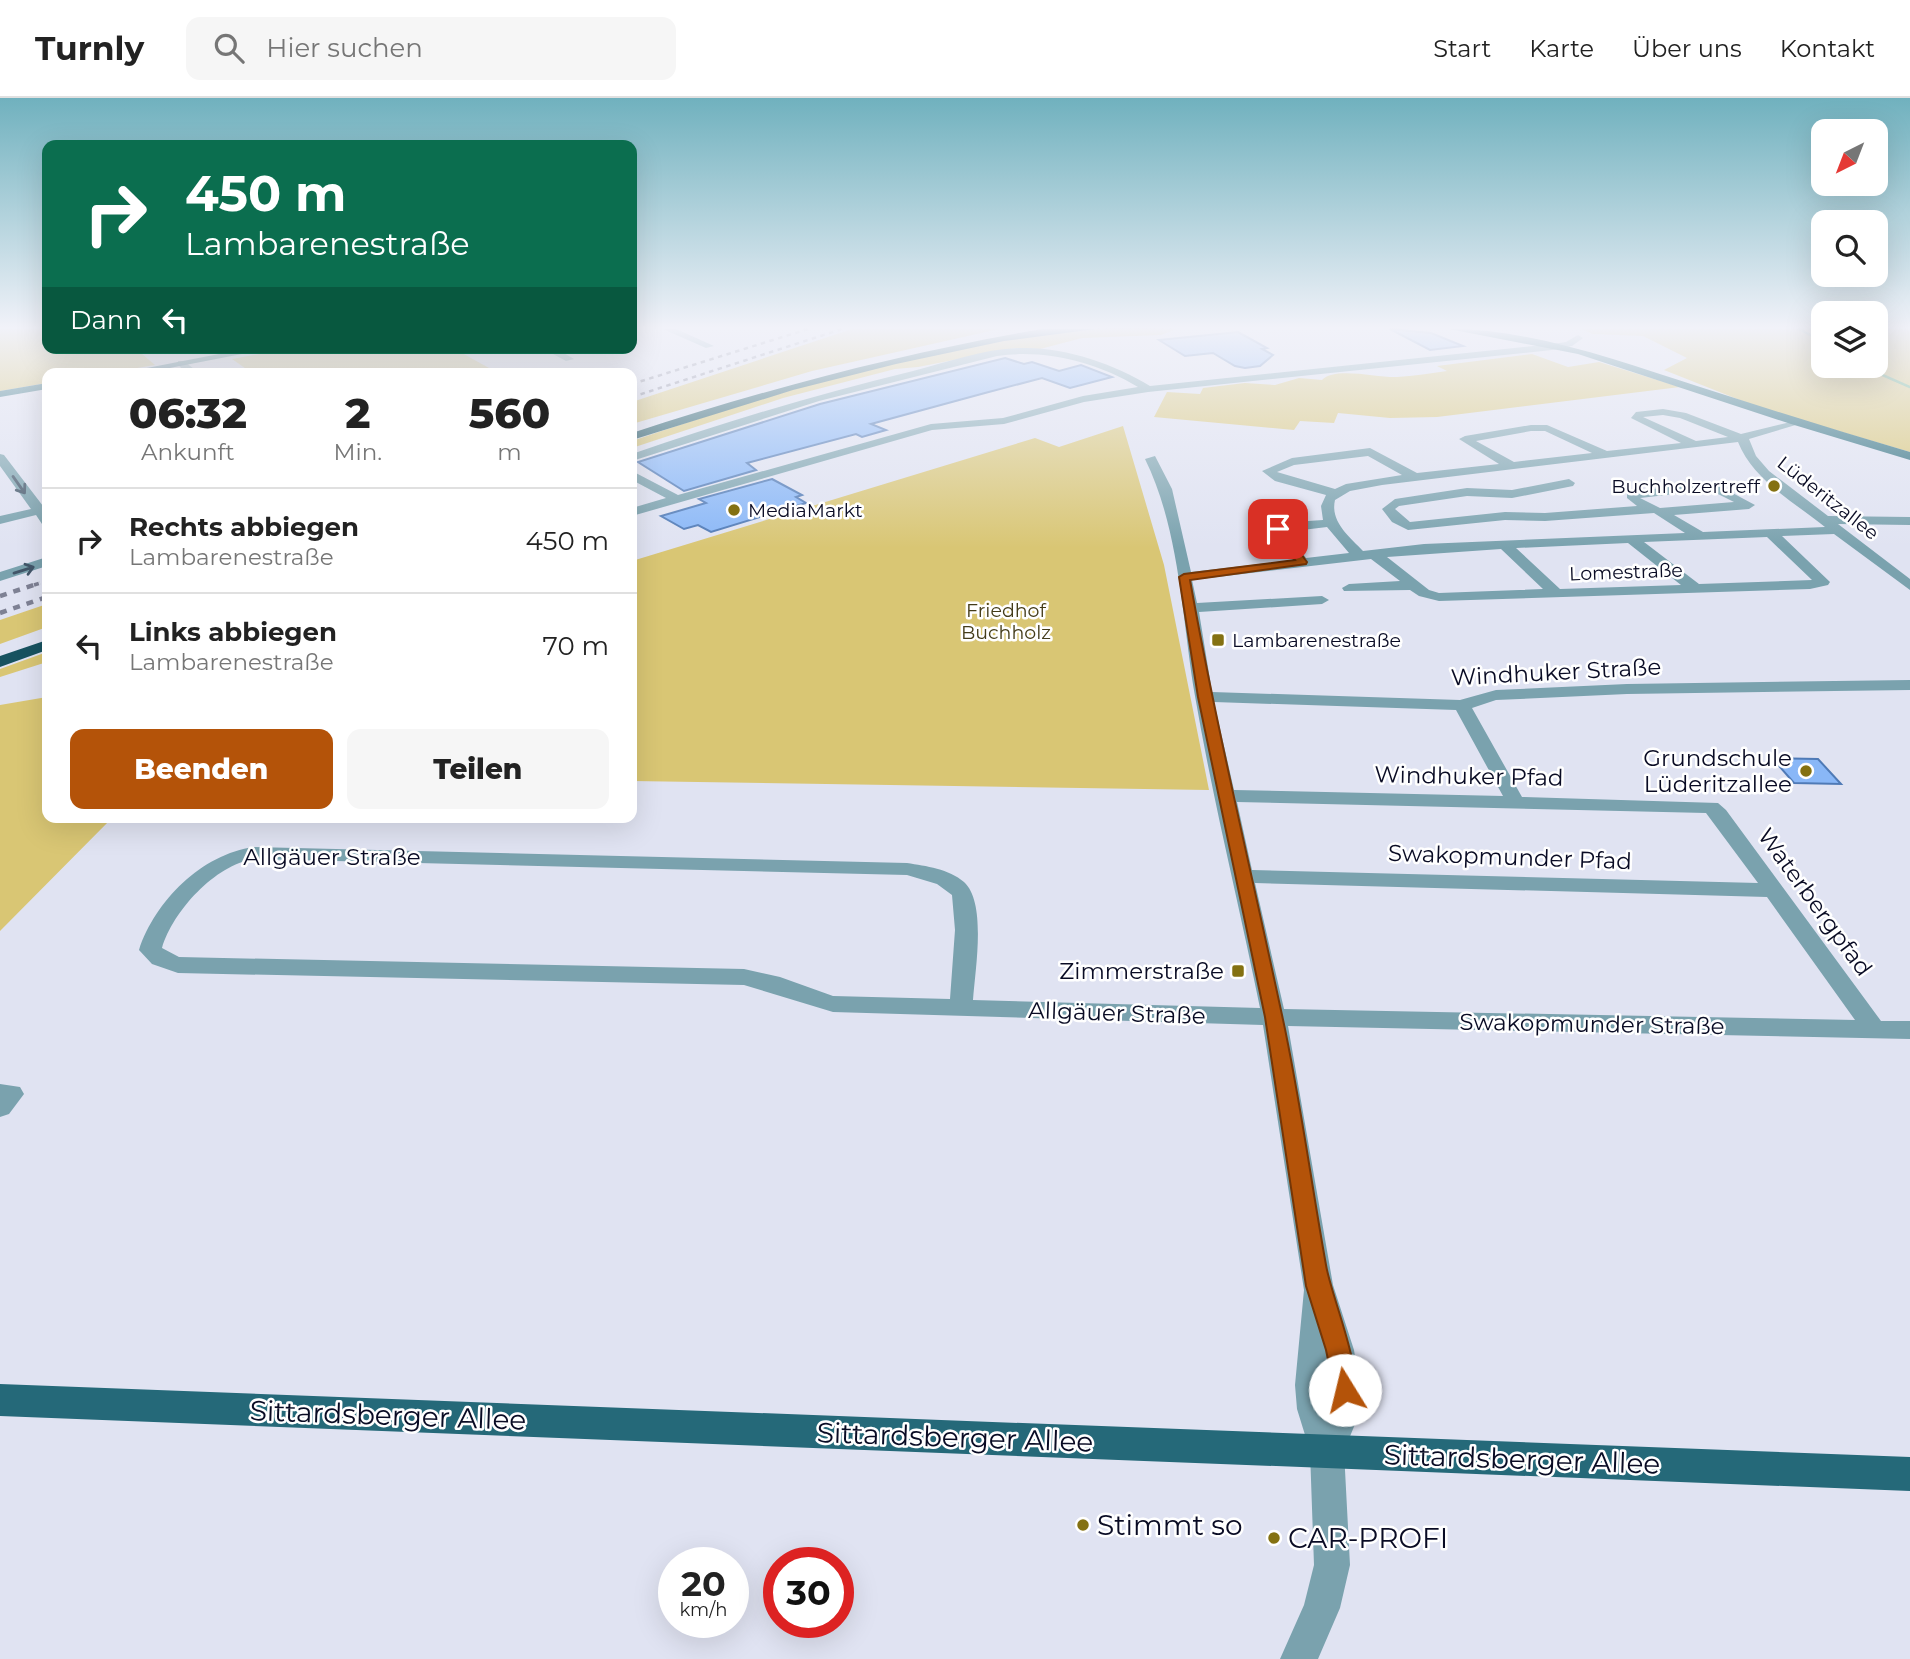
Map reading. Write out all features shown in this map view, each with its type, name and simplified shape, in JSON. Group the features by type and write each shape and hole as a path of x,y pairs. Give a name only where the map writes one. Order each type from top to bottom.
{"highway":[{"path":"637,427 714,402"},
{"path":"637,435 743,402"},
{"path":"0,650 42,636"},
{"path":"0,662 42,647"}],"main road":[{"path":"1735,402 1910,456"},
{"name":"Sittardsberger Allee","path":"0,1400 1910,1474"}],"street":[{"path":"637,455 804,402"},
{"path":"637,511 931,427 1004,421 1073,402"},
{"path":"1695,445 1636,418 1640,414 1671,413 1744,439"},
{"name":"Lüderitzallee","path":"1795,422 1744,439 1750,457 1765,474 1910,586"},
{"path":"1510,466 1465,439 1547,428 1606,455"},
{"path":"1415,477 1370,452 1292,462 1268,471 1279,478 1334,493 1358,485 1415,477 1744,439"},
{"path":"0,458 42,510"},
{"path":"1151,459 1166,489 1191,607 1204,697 1274,1017 1318,1286 1311,1385 1313,1409 1327,1451 1332,1566 1322,1608 1301,1658"},
{"path":"637,478 676,499"},
{"path":"1424,548 1408,526 1396,519 1388,509 1395,503 1467,492 1512,494 1569,483"},
{"path":"1408,526 1531,516 1657,510 1749,505 1712,486 1626,496 1657,510 1701,536"},
{"path":"1302,562 1279,532 1279,527 1331,523 1326,507 1334,493"},
{"path":"1512,494 1523,500 1531,516 1566,541"},
{"path":"0,520 42,514"},
{"path":"1824,520 1910,521"},
{"path":"1887,521 1910,536"},
{"name":"Lomestraße","path":"1331,523 1366,553 1424,593 1439,597 1811,585 1824,582 1770,533"},
{"path":"1191,607 1276,585 1302,562 1366,553 1504,544 1837,530"},
{"name":"Lomestraße","path":"1631,539 1696,589"},
{"name":"Lomestraße","path":"1504,544 1556,593"},
{"path":"0,577 42,563"},
{"path":"1889,570 1910,569"},
{"path":"1184,577 1276,585 1322,600"},
{"name":"Lomestraße","path":"1349,588 1413,585"},
{"name":"Windhuker Straße","path":"1204,697 1425,701 1462,705 1496,695 1614,689 1910,685"},
{"path":"1462,705 1515,801"},
{"name":"Windhuker Pfad","path":"1225,796 1711,807"},
{"name":"Waterbergpfad","path":"1711,807 1874,1029"},
{"name":"Allgäuer Straße","path":"961,1008 966,914 963,895 952,883 932,874 907,869 254,853 232,857 199,881 152,937 150,950 160,959 178,965 744,977 772,983 803,996 833,1004 961,1008 1274,1017"},
{"name":"Swakopmunder Pfad","path":"1244,876 1774,890"},
{"name":"Swakopmunder Straße","path":"1274,1017 1910,1030"},
{"path":"0,1094 10,1094 0,1107"}],"green space":[{"path":"637,402 707,402 637,423"},
{"path":"771,402 637,446 637,439 745,404"},
{"path":"1162,402 1560,402 1437,417 1390,418 1338,413 1334,423 1300,421 1294,430 1154,417"},
{"path":"1744,402 1910,402 1910,452 1760,408"},
{"name":"Friedhof Buchholz","path":"1123,426 1164,565 1209,790 637,781 637,559 1035,438 1059,447"},
{"path":"42,606 42,629 0,644 0,620"},
{"path":"42,654 42,664 0,677 0,669"},
{"path":"42,698 42,823 107,823 0,931 0,705"}],"building":[{"path":"952,402 871,424 886,430 862,437 856,434 747,463 756,470 684,491 638,462 820,404"},
{"name":"MediaMarkt","path":"772,479 802,495 796,497 806,503 711,532 698,525 684,529 661,516 706,503 699,499"},
{"name":"Grundschule Lüderitzallee","path":"1772,758 1818,759 1841,784 1794,783"}],"railway":[{"path":"0,596 40,583"},
{"path":"34,585 42,583"},
{"path":"0,613 42,599"}],"place":[{"name":"Buchholzertreff","path":"1774,486"},
{"name":"MediaMarkt","path":"734,510"},
{"name":"Lambarenestraße","path":"1218,640"},
{"name":"Grundschule Lüderitzallee","path":"1806,771"},
{"name":"Zimmerstraße","path":"1238,971"},
{"name":"Stimmt so","path":"1083,1525"},
{"name":"CAR-PROFI","path":"1274,1538"}],"route":[{"path":"1278,529 1302,562 1184,577 1204,697 1274,1017 1318,1286 1338,1350 1345,1390"}]}
